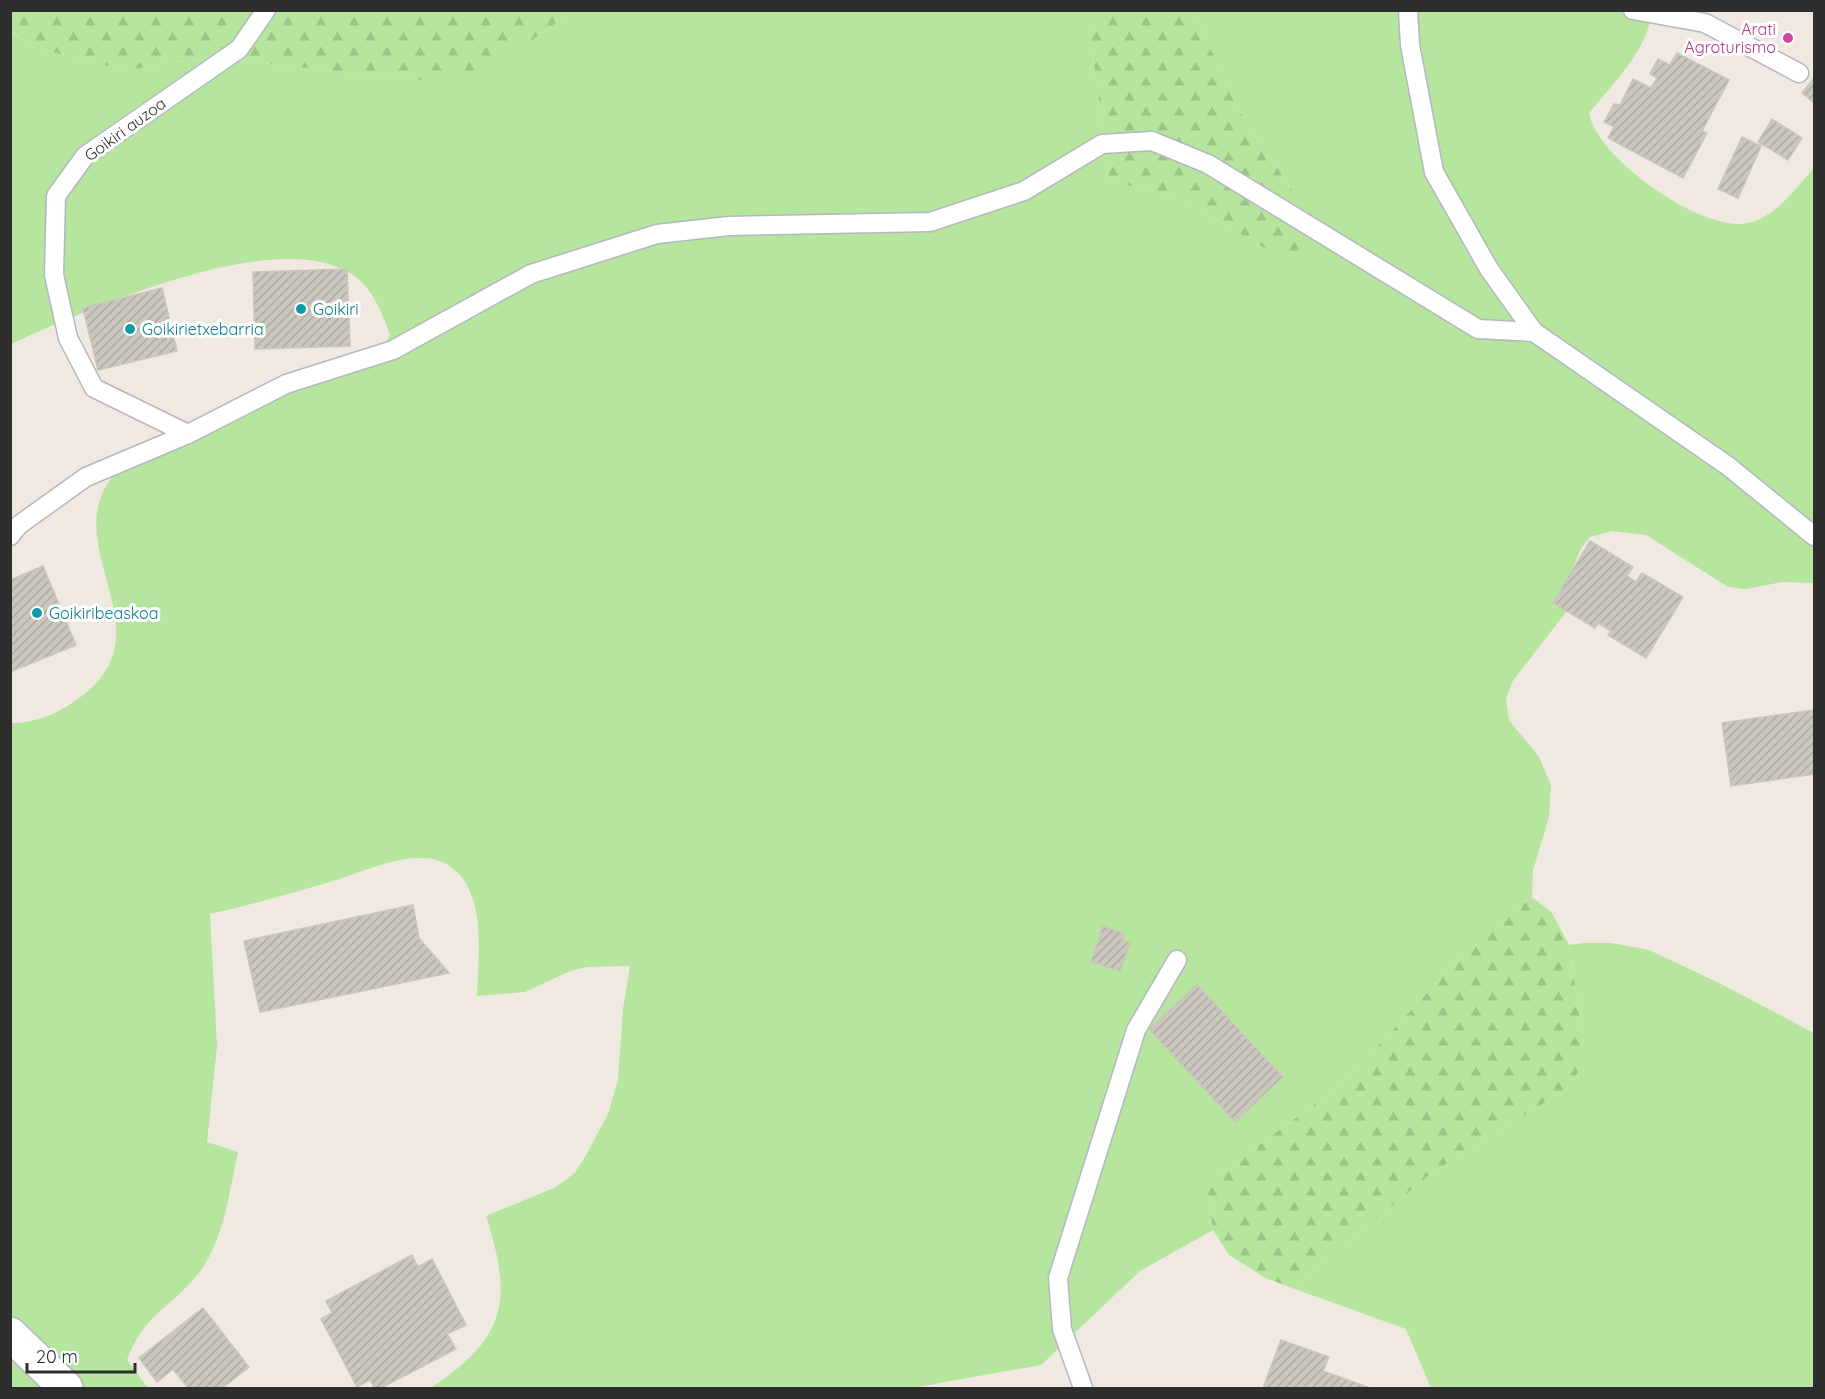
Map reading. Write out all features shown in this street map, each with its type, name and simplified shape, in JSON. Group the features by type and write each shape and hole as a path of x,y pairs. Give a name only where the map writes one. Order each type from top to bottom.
{"street":[{"path":"10,1334 66,1389"}],"lane":[{"name":"Goikiri auzoa","path":"188,434 94,388 68,338 54,275 56,196 85,156 239,49 266,10"},
{"path":"1408,10 1410,45 1434,172 1490,269 1534,332 1728,466 1815,536"},
{"path":"1633,10 1705,23 1799,73"},
{"path":"10,536 19,525 86,477 188,434 286,384 393,350 531,274 657,234 729,226 930,222 1024,191 1102,144 1152,141 1208,164 1478,329 1534,332"},
{"path":"1083,1389 1062,1329 1058,1278 1136,1030 1177,960"}],"green space":[{"path":"10,11 573,11 528,43 464,76 415,80 228,59 169,62 127,71 32,47 11,31"},
{"path":"573,11 1085,11 1089,24 1109,181 1180,198 1274,254 1314,223 1240,112 1193,11 1651,11 1649,25 1637,52 1589,113 1596,131 1611,151 1631,171 1680,205 1729,223 1748,223 1768,215 1793,193 1814,168 1814,583 1782,582 1745,589 1728,587 1646,535 1612,531 1590,537 1580,550 1570,576 1566,612 1512,682 1506,699 1509,720 1539,757 1551,785 1549,817 1533,870 1532,897 1455,963 1343,1083 1220,1174 1208,1193 1213,1230 1140,1271 1041,1365 912,1388 431,1388 475,1352 489,1334 497,1315 501,1294 499,1272 495,1246 486,1216 556,1187 575,1173 608,1114 618,1080 623,1009 630,966 587,967 570,971 525,992 477,996 479,933 474,902 468,888 456,871 442,862 419,858 389,863 307,889 210,914 217,1046 207,1142 238,1152 228,1203 212,1252 193,1280 148,1324 133,1345 127,1360 148,1388 11,1388 11,723 46,717 78,699 103,675 114,651 116,625 99,546 96,520 102,494 114,474 385,345 390,335 375,299 356,277 348,272 314,261 273,259 227,266 179,278 84,312 11,344 10,31 32,47 127,71 169,62 228,59 415,80 528,43"},
{"path":"1085,11 1193,11 1240,112 1314,223 1314,236 1300,252 1274,254 1180,198 1109,181 1089,24"},
{"path":"1532,897 1552,913 1569,945 1584,1043 1580,1070 1565,1090 1432,1173 1292,1288 1265,1278 1229,1255 1213,1230 1208,1193 1220,1174 1343,1083 1455,963"},
{"path":"1611,943 1649,950 1717,982 1814,1033 1814,1388 1431,1388 1406,1329 1292,1288 1432,1173 1565,1090 1584,1043 1569,945"}],"building":[{"path":"1677,53 1729,80 1702,131 1707,133 1683,178 1608,138 1614,127 1604,122 1614,104 1620,105 1633,79 1651,88 1657,78 1650,74 1658,59 1670,65"},
{"path":"1814,78 1814,103 1802,93"},
{"path":"1772,119 1802,138 1788,160 1758,142"},
{"path":"1742,137 1761,146 1738,198 1718,189"},
{"name":"Goikiri","path":"347,269 350,346 255,349 253,272"},
{"name":"Goikirietxebarria","path":"162,288 177,351 98,370 83,308"},
{"path":"1590,541 1633,567 1627,576 1636,582 1642,573 1683,597 1646,658 1608,635 1611,631 1598,623 1595,628 1553,603"},
{"name":"Goikiribeaskoa","path":"43,566 76,645 10,672 10,580"},
{"path":"1814,710 1814,774 1731,786 1722,723"},
{"path":"413,905 419,938 449,973 260,1012 244,941"},
{"path":"1103,926 1125,934 1122,940 1130,943 1120,971 1091,962"},
{"path":"1197,985 1283,1077 1235,1122 1149,1029"},
{"path":"412,1255 418,1267 432,1259 466,1325 447,1334 456,1349 381,1388 375,1388 370,1380 357,1387 321,1319 332,1313 326,1301"},
{"path":"203,1308 249,1367 222,1388 188,1388 173,1369 157,1382 139,1358"},
{"path":"1281,1340 1329,1357 1323,1371 1370,1388 1263,1388"}],"place":[{"name":"Arati Agroturismo","path":"1788,38"},
{"name":"Goikiri","path":"301,309"},
{"name":"Goikirietxebarria","path":"130,329"},
{"name":"Goikiribeaskoa","path":"37,613"}]}
